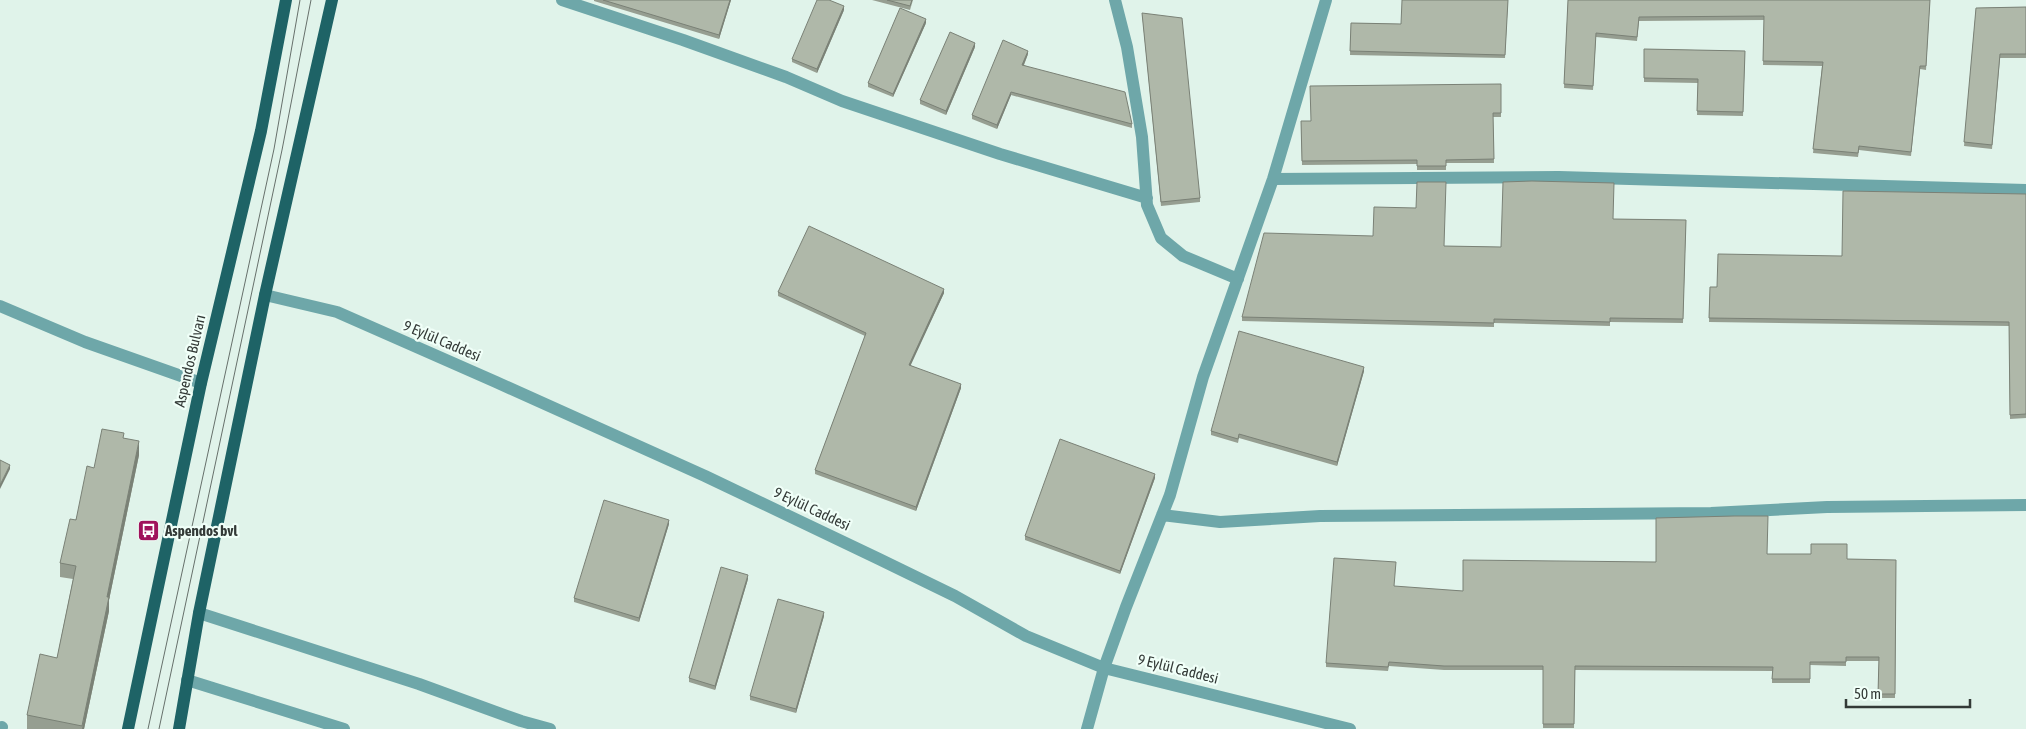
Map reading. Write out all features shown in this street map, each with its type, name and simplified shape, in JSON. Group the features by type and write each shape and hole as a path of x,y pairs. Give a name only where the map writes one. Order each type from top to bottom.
{"main road":[{"name":"Aspendos Bulvarı","path":"128,729 201,383 261,131 286,0"},
{"path":"179,729 199,613 265,295 332,0"}],"street":[{"path":"562,0 684,40 879,113 1000,154 1147,198"},
{"path":"1115,0 1127,47 1142,137 1147,198 1160,238 1183,256 1238,279"},
{"path":"1087,729 1104,668 1162,515 1203,377 1273,179 1326,0"},
{"path":"1273,179 1559,177 2026,190"},
{"name":"9 Eylül Caddesi","path":"265,295 337,312 505,386 705,476 879,559 955,596 1026,636 1104,668 1350,729"},
{"path":"0,306 85,342 201,383"},
{"path":"1162,515 1220,522 1320,516 1711,513 1827,507 2026,505"},
{"path":"199,613 419,684 521,722 550,729"},
{"path":"187,680 344,729"}],"building":[{"path":"603,0 730,0 719,35"},
{"path":"817,0 829,0 844,6 817,69 792,59"},
{"path":"887,0 912,0 910,6"},
{"path":"1402,0 1508,0 1505,55 1350,51 1351,23 1401,24"},
{"path":"1568,0 1930,0 1926,66 1920,66 1911,152 1859,146 1858,153 1813,149 1823,62 1763,61 1764,16 1639,17 1637,37 1596,33 1593,86 1564,84"},
{"path":"2026,7 2026,54 2000,54 1992,145 1964,142 1976,8"},
{"path":"900,8 926,19 893,94 868,83"},
{"path":"1142,13 1182,18 1200,198 1161,202"},
{"path":"950,32 975,43 946,111 920,100"},
{"path":"1003,40 1028,51 1022,65 1125,92 1132,124 1011,92 997,125 972,115"},
{"path":"1644,49 1745,51 1743,112 1697,111 1698,79 1644,78"},
{"path":"1501,84 1501,113 1493,113 1494,159 1446,160 1446,166 1417,166 1417,160 1302,161 1301,121 1311,121 1310,86"},
{"path":"1417,182 1446,182 1444,246 1501,247 1503,182 1614,183 1613,219 1686,220 1683,319 1610,318 1610,322 1494,319 1494,323 1242,317 1264,233 1373,236 1374,207 1416,208"},
{"path":"1843,191 2026,194 2026,414 2010,415 2009,322 1709,318 1710,287 1717,287 1718,254 1842,256"},
{"path":"809,226 944,289 909,365 961,384 916,507 815,470 866,333 778,292"},
{"path":"1239,331 1364,367 1337,462 1239,434 1238,439 1211,431"},
{"path":"102,429 124,433 123,438 139,441 82,726 27,715 40,654 57,658 76,566 60,563 70,519 76,520 87,466 94,468"},
{"path":"1060,439 1155,474 1120,571 1025,536"},
{"path":"0,460 10,465 0,485"},
{"path":"604,500 669,520 639,618 574,598"},
{"path":"1768,516 1767,554 1811,554 1811,544 1847,544 1847,559 1896,560 1895,694 1878,694 1879,657 1846,657 1846,662 1810,662 1810,679 1772,679 1773,667 1575,666 1574,724 1543,724 1543,666 1444,666 1389,662 1388,667 1326,663 1334,558 1396,562 1394,586 1463,591 1463,560 1656,562 1656,518"},
{"path":"721,567 748,575 715,686 689,678"},
{"path":"778,599 824,612 796,709 750,696"}],"tram line":[{"path":"148,729 274,149 300,0"},
{"path":"159,729 282,150 311,0"}],"place":[{"name":"Aspendos bvl","path":"149,531"}]}
